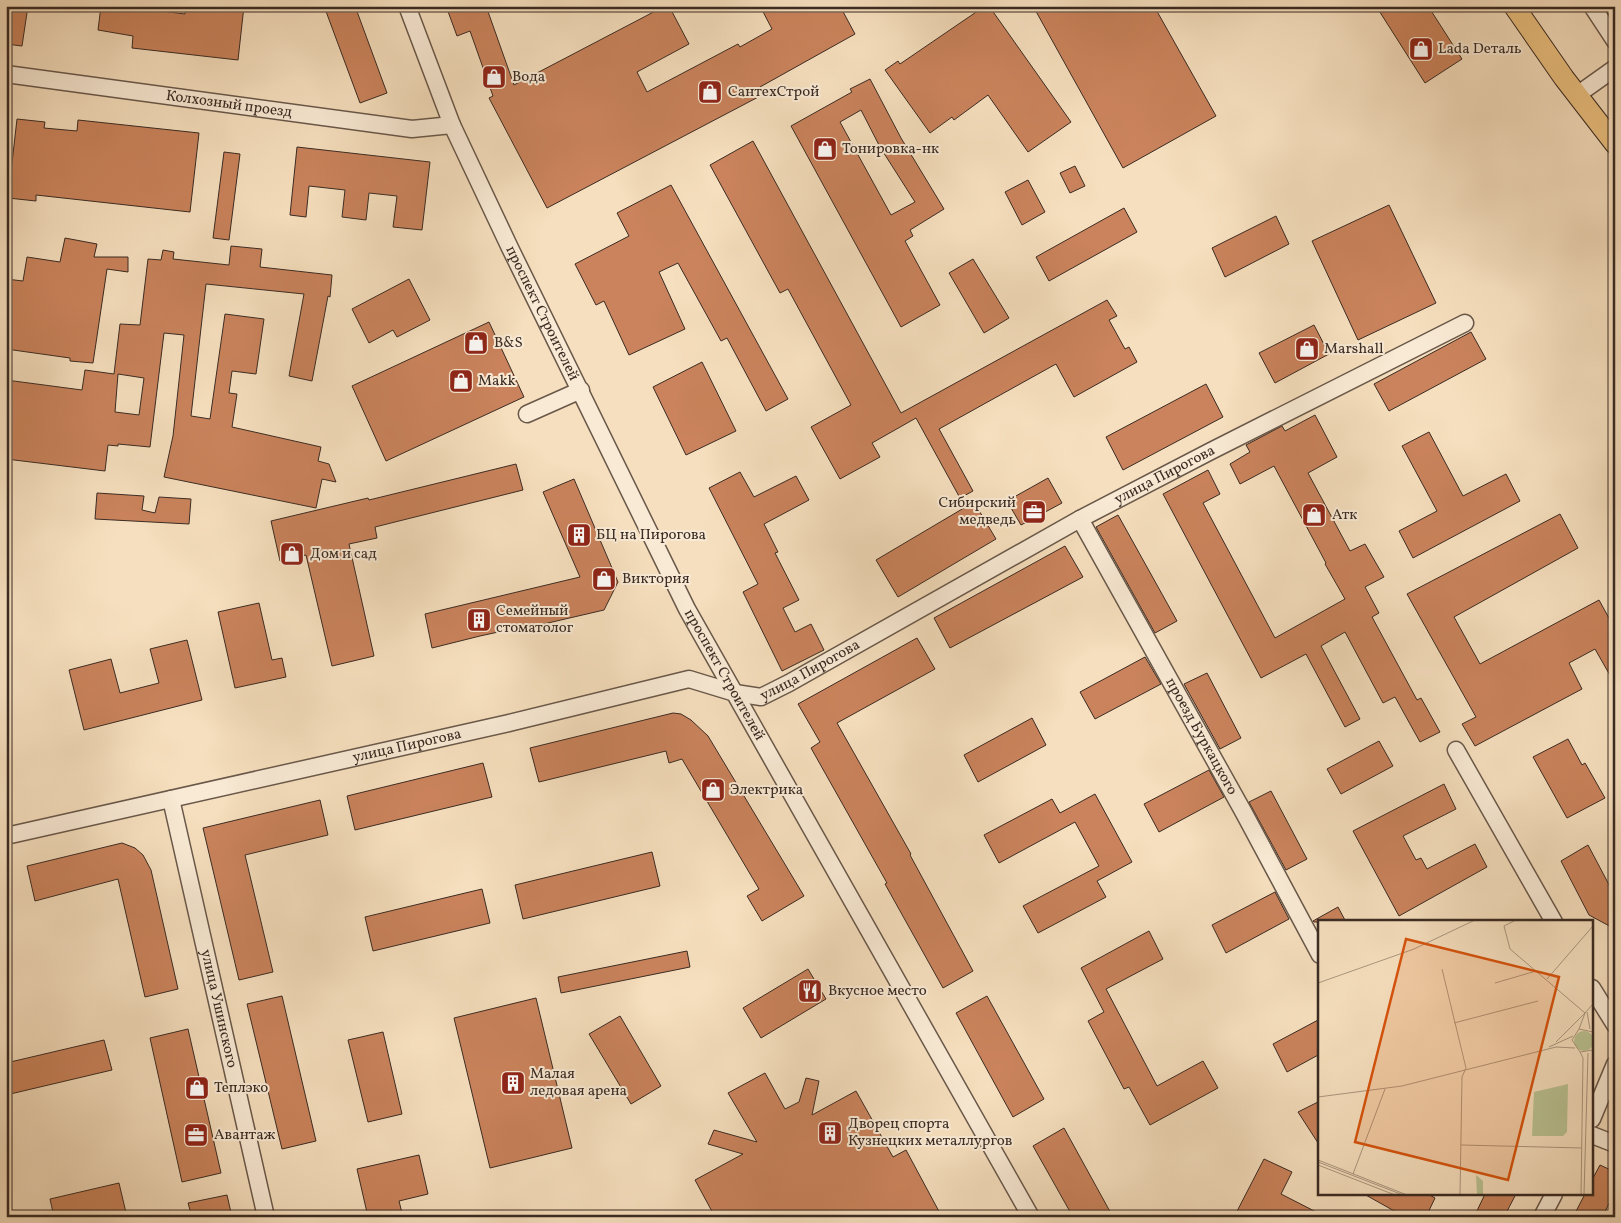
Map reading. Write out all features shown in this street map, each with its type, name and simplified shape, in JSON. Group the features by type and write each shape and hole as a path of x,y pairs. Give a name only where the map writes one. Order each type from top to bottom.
{"main road":[{"path":"1514,6 1577,95 1615,144"}],"street":[{"name":"проспект Строителей","path":"407,6 452,125 510,248 687,609 1031,1217"},
{"path":"1592,6 1615,41"},
{"path":"1577,95 1615,68"},
{"name":"Колхозный проезд","path":"6,74 412,128 452,125"},
{"name":"улица Пирогова","path":"6,836 547,714 689,679 735,693 761,697 1080,519 1220,446 1465,323"},
{"path":"527,414 581,390"},
{"name":"проезд Буркацкого","path":"1080,519 1239,804 1318,951"},
{"path":"1456,750 1553,920"},
{"name":"улица Ушинского","path":"172,800 266,1217"},
{"path":"1594,991 1615,1025"},
{"path":"1594,1114 1615,1064"},
{"path":"1594,1135 1615,1144"},
{"path":"1542,1217 1553,1196"}],"building":[{"path":"6,6 28,6 22,46 6,44"},
{"path":"101,6 123,6 185,14 186,6 244,6 238,60 132,48 133,36 98,30"},
{"path":"324,6 355,6 387,93 360,103"},
{"path":"446,6 486,6 514,85 665,6 669,6 689,44 637,72 647,92 738,44 740,47 772,29 760,6 840,6 855,34 760,87 764,94 547,208 489,98 493,96 470,31 457,36"},
{"path":"985,6 989,6 1071,122 1028,152 988,95 954,120 952,117 930,133 885,70 898,61 900,64"},
{"path":"1033,6 1154,6 1216,116 1123,168"},
{"path":"1376,6 1428,6 1462,59 1425,83"},
{"path":"870,79 901,138 944,209 910,230 913,236 905,241 940,305 901,327 791,126 852,92 850,89","holes":["861,110 880,147 915,202 891,215 840,122"]},
{"path":"17,119 45,122 44,128 77,131 78,120 199,133 190,212 36,195 36,201 8,198"},
{"path":"753,141 901,413 1107,300 1117,316 1109,320 1125,349 1129,347 1137,362 1074,397 1056,364 939,429 973,491 960,498 916,418 872,443 880,457 840,479 811,427 851,405 788,289 780,293 710,165"},
{"path":"297,147 430,162 422,230 393,227 397,196 369,193 366,220 342,217 345,190 309,186 306,217 290,215"},
{"path":"224,152 240,154 229,240 213,238"},
{"path":"1075,166 1085,186 1070,193 1060,173"},
{"path":"1028,180 1045,212 1022,225 1005,192"},
{"path":"671,185 788,399 766,411 727,338 721,341 678,263 659,272 685,329 629,355 604,301 596,305 575,264 629,236 617,213"},
{"path":"1389,205 1436,303 1358,340 1312,241"},
{"path":"1124,208 1137,232 1049,281 1036,257"},
{"path":"1276,216 1289,244 1225,277 1212,248"},
{"path":"65,238 97,244 94,257 128,257 128,272 107,269 93,363 70,361 70,358 6,349 6,279 23,281 27,257 60,262"},
{"path":"231,246 262,249 260,267 332,275 330,297 328,296 312,381 289,376 304,294 206,284 191,416 210,419 225,314 264,319 256,374 232,371 229,393 237,394 232,427 321,447 318,461 329,464 336,482 322,479 316,508 164,477 173,436 184,335 164,333 150,447 108,445 105,471 6,459 6,428 10,394 6,394 6,380 82,390 85,370 114,374 120,324 140,325 148,259 161,260 163,250 174,252 173,259 229,265","holes":["118,374 144,378 139,415 115,412"]},
{"path":"973,259 1009,318 984,333 949,273"},
{"path":"409,279 430,320 397,337 393,330 369,343 352,309"},
{"path":"489,322 524,397 386,461 352,386"},
{"path":"1314,325 1329,354 1275,383 1259,353"},
{"path":"1471,332 1486,359 1389,411 1374,384"},
{"path":"702,362 736,431 686,455 653,387"},
{"path":"1206,384 1223,417 1123,470 1106,437"},
{"path":"1315,415 1337,457 1308,473 1350,551 1365,544 1384,577 1365,587 1379,613 1372,617 1417,700 1421,698 1440,732 1420,742 1395,697 1383,703 1345,632 1321,646 1360,719 1345,727 1306,654 1261,678 1163,494 1208,470 1220,494 1203,503 1275,638 1345,599 1274,466 1240,484 1230,464 1250,452 1246,445 1282,426 1285,431"},
{"path":"1429,432 1463,496 1506,474 1520,501 1413,558 1399,531 1437,511 1402,446"},
{"path":"516,464 523,490 375,527 377,538 349,544 374,656 332,666 306,555 280,561 271,521 368,498 369,500"},
{"path":"740,472 754,497 796,476 809,500 764,524 778,552 775,553 799,600 783,608 795,632 811,624 824,650 782,671 743,592 758,584 709,488"},
{"path":"1048,478 1062,503 1021,525 1007,501"},
{"name":"БЦ на Пирогова","path":"574,479 618,582 604,610 432,648 425,614 580,577 543,492"},
{"path":"97,493 144,496 142,510 155,513 159,497 191,499 189,524 95,519"},
{"path":"974,502 996,539 898,597 876,560"},
{"path":"1560,514 1578,548 1454,617 1480,664 1599,600 1615,629 1615,684 1595,649 1569,663 1582,689 1475,746 1462,724 1476,717 1407,594"},
{"path":"1118,515 1177,621 1155,633 1096,527"},
{"path":"1065,546 1083,577 950,648 934,618"},
{"path":"259,603 272,660 282,658 286,677 235,688 218,612"},
{"path":"917,638 935,669 837,723 911,854 973,971 943,988 885,884 887,883 811,748 820,742 798,704"},
{"path":"187,640 202,700 84,730 69,670 111,659 120,693 159,683 150,649"},
{"path":"1145,657 1161,684 1095,719 1080,692"},
{"path":"1207,673 1241,738 1220,749 1184,684"},
{"path":"673,713 681,714 691,720 708,736 804,896 762,921 747,896 759,889 682,759 669,763 666,751 539,782 530,748"},
{"path":"1032,718 1046,745 978,782 964,755"},
{"path":"1568,739 1582,765 1585,763 1605,798 1567,818 1533,757"},
{"path":"1379,741 1393,766 1341,794 1327,769"},
{"path":"483,763 492,797 355,830 347,796"},
{"path":"1209,770 1224,797 1159,832 1144,804"},
{"path":"1444,784 1456,809 1403,836 1416,860 1421,858 1427,869 1475,844 1487,867 1399,916 1353,831"},
{"path":"1271,791 1307,859 1286,870 1249,802"},
{"path":"1095,794 1132,862 1097,881 1106,897 1038,933 1023,906 1099,866 1075,822 999,863 984,835 1052,799 1060,813"},
{"path":"320,800 328,835 245,855 273,972 239,980 203,828"},
{"path":"122,843 135,848 143,855 151,870 178,989 145,997 118,879 35,901 27,866"},
{"path":"1588,845 1615,896 1615,929 1589,915 1561,861"},
{"path":"652,852 660,886 523,919 515,885"},
{"path":"482,889 490,923 373,951 365,917"},
{"path":"1275,892 1289,919 1226,953 1212,925"},
{"path":"1338,907 1345,920 1318,920 1318,922 1313,921"},
{"path":"1149,931 1163,959 1106,989 1157,1086 1203,1061 1218,1088 1150,1125 1129,1087 1124,1089 1088,1021 1104,1012 1081,968"},
{"path":"687,951 690,967 561,993 558,977"},
{"path":"808,969 826,999 761,1038 743,1008"},
{"path":"282,996 316,1141 282,1149 247,1004"},
{"path":"987,996 1044,1099 1013,1117 956,1013"},
{"name":"Малая ледовая арена","path":"536,998 572,1148 490,1168 454,1018"},
{"path":"620,1016 661,1086 631,1104 589,1034"},
{"path":"1318,1020 1318,1055 1287,1072 1273,1044"},
{"path":"188,1029 221,1173 182,1182 150,1038"},
{"path":"383,1032 402,1114 368,1122 348,1040"},
{"path":"104,1040 112,1070 6,1095 6,1063"},
{"name":"Дворец спорта Кузнецких металлургов","path":"765,1073 785,1109 799,1102 806,1078 819,1081 812,1115 856,1091 893,1157 906,1150 942,1217 715,1217 695,1180 743,1154 708,1144 714,1130 757,1142 728,1093"},
{"path":"1318,1102 1318,1143 1298,1112"},
{"path":"1064,1128 1113,1217 1073,1217 1033,1146"},
{"path":"419,1155 428,1194 399,1201 403,1217 368,1217 357,1169"},
{"path":"1264,1159 1292,1172 1281,1194 1326,1217 1234,1217"},
{"path":"1600,1165 1615,1172 1615,1192 1602,1217 1573,1217 1584,1196 1594,1196 1594,1176"},
{"path":"119,1183 127,1217 54,1217 50,1199"},
{"path":"227,1195 232,1217 192,1217 188,1203"},
{"path":"1368,1196 1432,1196 1435,1198 1426,1217 1405,1217"},
{"path":"1484,1196 1515,1196 1504,1217 1474,1217"}],"place":[{"name":"Lada Dеталь","path":"1421,49"},
{"name":"Вода","path":"494,77"},
{"name":"СантехСтрой","path":"710,92"},
{"name":"Тонировка-нк","path":"825,149"},
{"name":"B&S","path":"476,343"},
{"name":"Marshall","path":"1307,349"},
{"name":"Makk","path":"461,381"},
{"name":"Сибирский медведь","path":"1034,512"},
{"name":"Атк","path":"1314,515"},
{"name":"БЦ на Пирогова","path":"579,535"},
{"name":"Дом и сад","path":"292,554"},
{"name":"Виктория","path":"604,579"},
{"name":"Семейный стоматолог","path":"479,620"},
{"name":"Электрика","path":"713,790"},
{"name":"Вкусное место","path":"810,991"},
{"name":"Малая ледовая арена","path":"513,1083"},
{"name":"Теплэко","path":"197,1088"},
{"name":"Дворец спорта Кузнецких металлургов","path":"830,1133"},
{"name":"Авантаж","path":"196,1135"}]}
